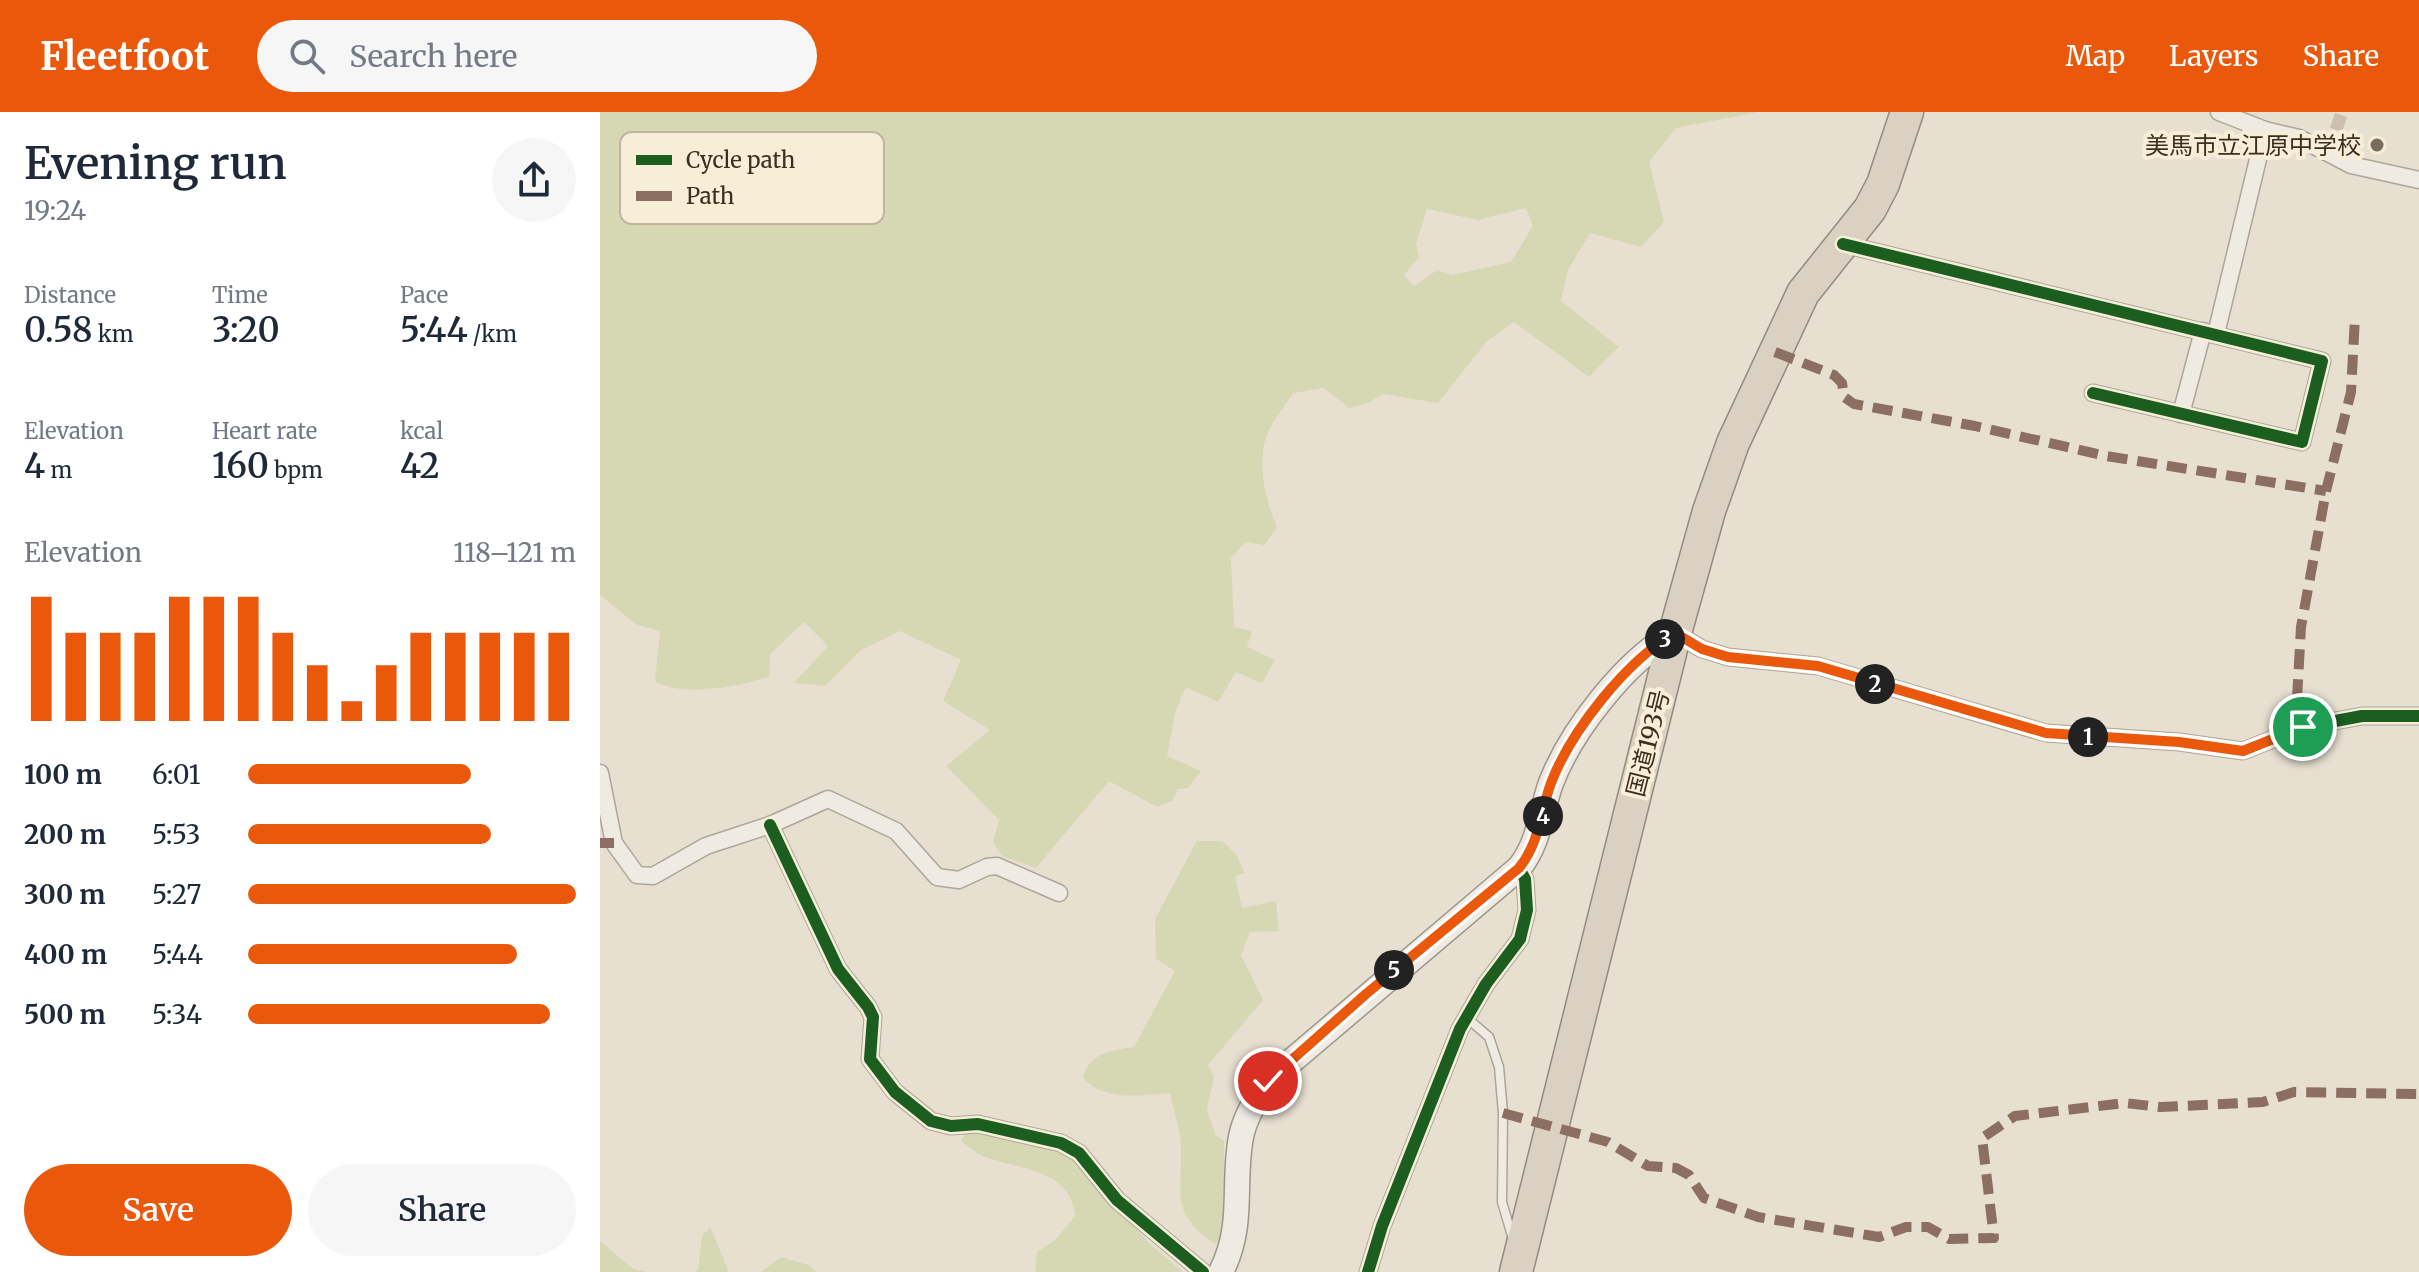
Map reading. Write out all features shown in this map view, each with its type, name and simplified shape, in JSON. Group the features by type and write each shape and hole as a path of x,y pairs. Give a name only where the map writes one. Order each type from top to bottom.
{"highway":[{"name":"国道193号","path":"1520,1268 1675,633 1733,443 1803,293 1870,209 1883,184 1907,112"}],"main road":[{"path":"1221,1272 1229,1256 1239,1213 1241,1138 1248,1112 1268,1081 1366,994 1519,868 1536,841 1563,754 1595,709 1626,675 1660,642 1675,633"}],"street":[{"path":"2219,112 2265,130 2299,138 2351,165 2419,180"},
{"path":"2181,414 2209,333 2265,130"},
{"path":"1843,244 2322,361 2302,442 2093,393"},
{"path":"1675,633 1702,649 1728,657 1818,666 2046,733 2179,742 2243,751 2303,727 2362,716 2419,716"},
{"path":"600,773 614,843 637,875 653,876 706,846 770,825 828,799 896,831 937,877 959,880 987,867 997,866 1059,893"},
{"path":"770,825 838,969 873,1017 870,1059 895,1092 931,1121 951,1126 978,1124 1061,1143 1079,1153 1117,1200 1203,1272"},
{"path":"1368,1272 1382,1226 1467,1017 1520,939 1527,910 1525,879 1519,868"}],"lane":[{"path":"1467,1017 1489,1037 1499,1067 1503,1113 1502,1202 1520,1268"}],"green space":[{"path":"600,112 1758,112 1676,128 1649,162 1664,222 1641,247 1590,233 1568,270 1561,301 1619,347 1589,377 1514,322 1487,341 1438,403 1383,394 1368,403 1349,408 1324,388 1293,393 1273,422 1264,443 1262,468 1277,527 1264,545 1246,542 1231,558 1234,627 1252,631 1247,647 1275,660 1262,683 1236,672 1218,702 1186,687 1175,713 1167,756 1201,771 1188,788 1178,789 1172,801 1157,807 1109,781 1036,868 1002,856 993,842 999,820 946,766 990,730 943,701 961,660 900,631 861,650 825,686 794,683 828,646 804,622 770,654 769,677 728,687 680,689 655,681 660,631 637,625 600,595","holes":["1526,208 1533,226 1511,262 1452,275 1437,270 1414,286 1404,275 1419,257 1416,243 1427,209 1478,220"]},
{"path":"1197,841 1222,841 1236,854 1244,873 1235,876 1242,908 1276,901 1279,931 1250,932 1241,955 1263,1000 1208,1065 1214,1076 1207,1110 1216,1136 1224,1140 1224,1233 1215,1244 1191,1223 1182,1203 1181,1142 1170,1093 1112,1094 1092,1086 1083,1078 1086,1069 1102,1054 1134,1047 1175,971 1156,959 1155,919"},
{"path":"967,1130 1068,1152 1150,1244 1183,1272 1035,1272 1037,1252 1055,1240 1075,1216 1072,1201 1064,1189 1043,1174 977,1153 961,1141"},
{"path":"710,1227 729,1272 694,1272 698,1270 702,1236"},
{"path":"600,1241 633,1269 649,1272 600,1272"},
{"path":"781,1257 809,1265 816,1272 761,1272"}],"building":[{"path":"2335,113 2347,117 2342,132 2330,128"}],"marked path":[{"path":"2303,727 2296,717 2301,627 2326,491 2351,392 2355,317"},
{"path":"1775,352 1834,375 1842,383 1844,397 1854,404 1975,426 2106,456 2326,491"},
{"path":"600,843 614,843"},
{"path":"1503,1113 1608,1142 1648,1166 1676,1168 1689,1175 1704,1198 1758,1217 1879,1237 1906,1227 1928,1227 1949,1239 1994,1238 1982,1138 2015,1116 2125,1103 2160,1107 2263,1102 2294,1092 2419,1094"}],"cycle path":[{"path":"1843,244 2322,361 2302,442 2093,393"},
{"path":"1675,633 1702,649 1728,657 1818,666 2046,733 2179,742 2243,751 2303,727 2362,716 2419,716"},
{"path":"770,825 838,969 873,1017 870,1059 895,1092 931,1121 951,1126 978,1124 1061,1143 1079,1153 1117,1200 1203,1272"},
{"path":"1368,1272 1382,1226 1460,1029 1486,984 1520,939 1527,910 1525,879 1519,868"}],"place":[{"name":"美馬市立江原中学校","path":"2377,145"}],"route":[{"path":"1268,1081 1434,936 1519,868 1532,853 1563,754 1595,709 1637,663 1675,633 1702,649 1728,657 1818,666 2046,733 2179,742 2243,751 2303,727"}]}
